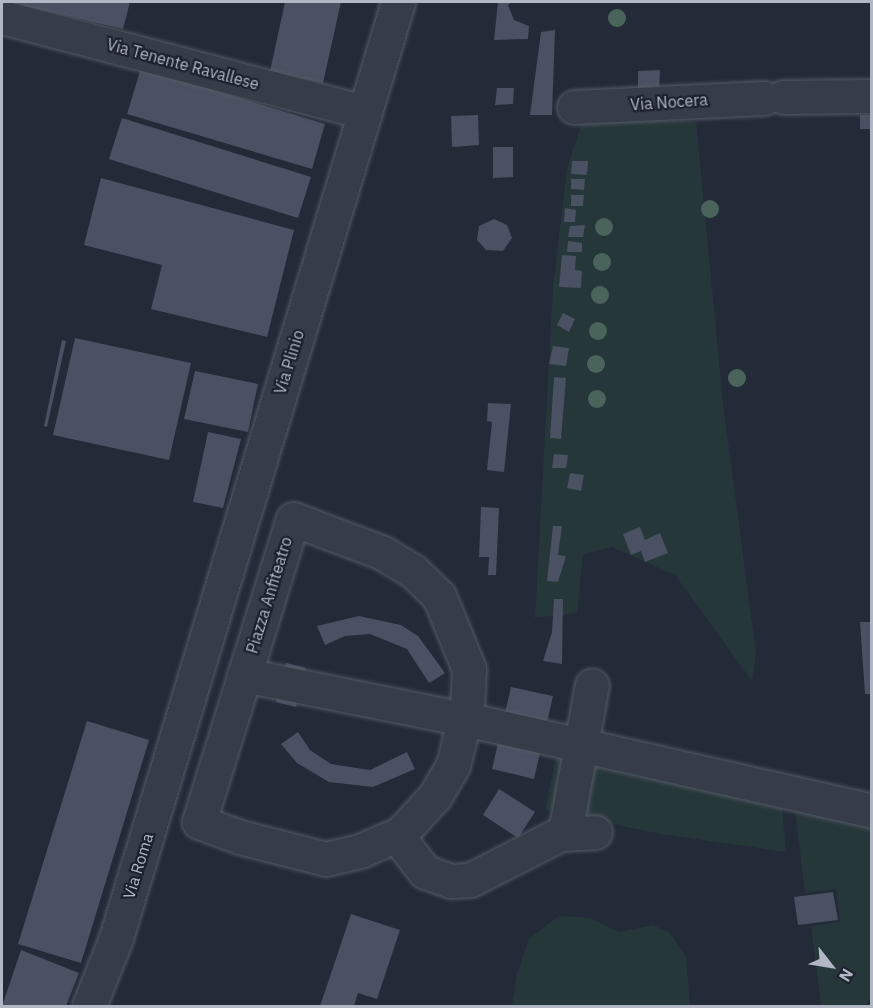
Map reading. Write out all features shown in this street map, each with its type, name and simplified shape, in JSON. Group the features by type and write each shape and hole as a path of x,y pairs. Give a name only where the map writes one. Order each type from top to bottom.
{"street":[{"name":"Via Plinio","path":"181,723 398,2"},
{"name":"Via Tenente Ravallese","path":"2,17 364,112"},
{"name":"Via Nocera","path":"574,108 773,98 872,96"},
{"name":"Piazza Anfiteatro","path":"293,519 383,553 413,571 438,596 469,669 465,719 447,775 435,796 400,833 360,851 326,858 240,837 199,822 293,519"},
{"path":"244,675 465,719 872,811"},
{"path":"400,833 404,846 425,872 451,881 470,880 536,843 580,832 582,745 592,685"},
{"name":"Via Roma","path":"89,1006 116,938 181,723"}],"shaded area":[{"path":"583,119 696,121 723,403 756,653 752,681 675,575 612,547 583,554 577,613 535,618 553,288 567,169"},
{"path":"557,749 781,797 786,852 661,834 545,810"},
{"path":"794,801 871,818 872,994 866,1006 821,1006 811,926 840,922 836,889 805,893"},
{"path":"559,916 590,918 619,932 653,925 669,932 686,956 690,1006 512,1006 517,974 529,939"}],"building":[{"path":"8,2 130,2 123,29"},
{"path":"285,2 341,2 323,83 270,71"},
{"path":"498,2 511,2 508,5 514,20 529,26 528,39 494,40"},
{"path":"555,30 552,115 530,115 541,32"},
{"path":"141,68 325,124 312,169 127,114"},
{"path":"660,70 659,92 638,93 638,71"},
{"path":"497,88 514,88 513,104 495,105"},
{"path":"478,115 479,145 452,147 451,116"},
{"path":"860,115 872,115 872,129 860,129"},
{"path":"122,118 311,177 298,218 109,159"},
{"path":"493,147 513,147 513,177 493,178"},
{"path":"572,161 588,161 587,175 571,174"},
{"path":"101,178 294,230 267,337 151,309 162,265 84,245"},
{"path":"571,179 585,179 584,190 571,189"},
{"path":"571,195 584,195 583,206 571,206"},
{"path":"565,208 576,210 575,222 564,222"},
{"path":"494,219 507,225 512,238 503,251 486,250 477,240 479,226"},
{"path":"585,225 583,237 568,237 570,226"},
{"path":"568,241 582,243 582,252 567,252"},
{"path":"562,255 576,256 575,270 582,271 581,288 559,287"},
{"path":"563,313 575,319 569,332 557,325"},
{"path":"75,338 191,363 169,460 53,435"},
{"path":"62,340 66,341 47,427 44,426"},
{"path":"553,346 569,348 566,366 549,364"},
{"path":"195,371 258,384 248,432 184,419"},
{"path":"554,377 566,378 561,439 550,438"},
{"path":"488,403 511,404 504,472 487,470 492,422 487,421"},
{"path":"208,432 241,439 223,508 193,502"},
{"path":"554,454 568,455 566,468 552,468"},
{"path":"570,473 584,475 581,491 567,488"},
{"path":"481,507 499,508 496,575 488,575 489,557 479,557"},
{"path":"553,526 562,526 558,555 566,556 558,582 547,581"},
{"path":"640,527 645,540 660,533 668,553 645,562 641,551 631,555 623,534"},
{"path":"554,599 563,599 562,664 543,661 552,632"},
{"path":"359,616 401,625 418,636 445,673 429,683 407,649 370,634 345,636 325,645 317,626"},
{"path":"860,622 872,622 872,694 865,694"},
{"path":"286,663 306,668 296,707 276,702"},
{"path":"511,687 553,696 534,779 492,769"},
{"path":"87,721 149,740 81,963 18,944"},
{"path":"298,732 310,750 331,764 370,770 407,752 415,769 373,787 329,782 297,763 281,744"},
{"path":"499,789 535,812 518,838 483,815"},
{"path":"833,892 838,920 798,925 794,897"},
{"path":"351,914 400,930 377,999 358,993 354,1006 320,1006"},
{"path":"21,950 79,973 66,1006 2,1006"}]}
